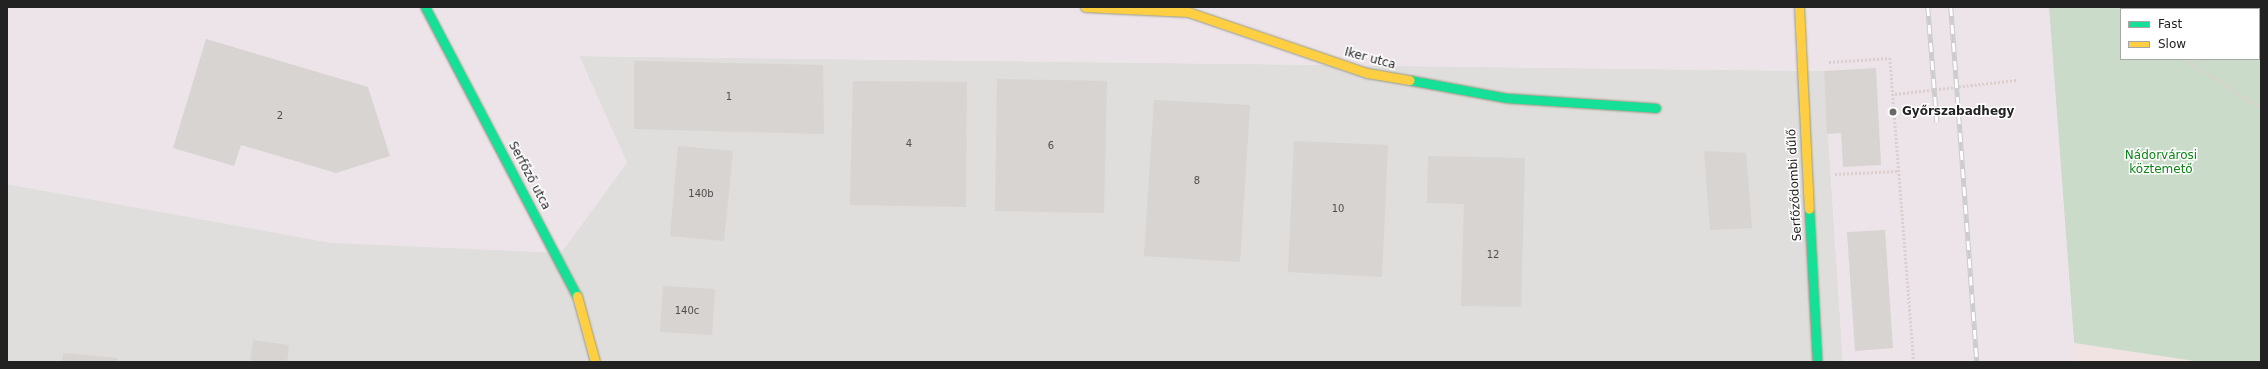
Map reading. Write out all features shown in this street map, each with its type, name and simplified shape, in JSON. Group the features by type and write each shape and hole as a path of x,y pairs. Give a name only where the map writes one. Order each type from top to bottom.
{"street":[{"name":"Serfőző utca","path":"425,7 575,288 595,362"},
{"name":"Iker utca","path":"1086,7 1188,12 1367,73 1507,98 1656,108"},
{"name":"Serfőződombi dűlő","path":"1799,7 1806,176 1818,362"}],"path":[{"path":"1801,62 1890,58 1895,94 1899,172 1914,362"},
{"path":"2186,60 2261,108"},
{"path":"1895,94 2016,80"},
{"path":"1806,176 1899,172"}],"shaded area":[{"path":"7,7 2049,7 2075,362 1843,362 1824,71 579,56 627,163 561,253 333,243 7,184"},
{"path":"579,56 1824,71 1843,362 7,362 7,184 333,243 627,163"},
{"path":"2074,343 2201,362 2075,362"}],"green space":[{"name":"Nádorvárosi köztemető","path":"2049,7 2261,7 2261,362 2201,362 2074,343"}],"building":[{"path":"206,39 368,87 390,156 336,173 241,145 234,166 173,148"},
{"path":"634,61 823,65 824,134 634,129"},
{"path":"1876,68 1881,165 1843,167 1841,133 1827,134 1824,71"},
{"path":"997,79 1107,81 1104,213 995,211"},
{"path":"853,81 967,82 966,207 850,205"},
{"path":"1154,100 1250,105 1240,262 1144,256"},
{"path":"1294,141 1388,145 1382,277 1288,272"},
{"path":"678,146 733,151 724,241 670,236"},
{"path":"1704,151 1746,153 1752,228 1710,230"},
{"path":"1428,156 1525,158 1521,307 1461,306 1464,204 1427,203"},
{"path":"1885,230 1893,348 1855,351 1847,232"},
{"path":"663,286 715,289 712,335 660,332"},
{"path":"253,340 289,345 287,362 250,362"},
{"path":"63,353 118,358 118,362 62,362"}],"railway":[{"path":"1928,7 1937,122"},
{"path":"1951,7 1977,362"}],"traffic: fast":[{"path":"425,7 577,296"},
{"path":"1409,80 1507,98 1656,108"},
{"path":"1809,209 1817,362"}],"traffic: slow":[{"path":"1085,7 1188,12 1367,73 1409,80"},
{"path":"1799,7 1809,209"},
{"path":"577,296 595,362"}],"place":[{"name":"Győrszabadhegy","path":"1893,112"}]}
